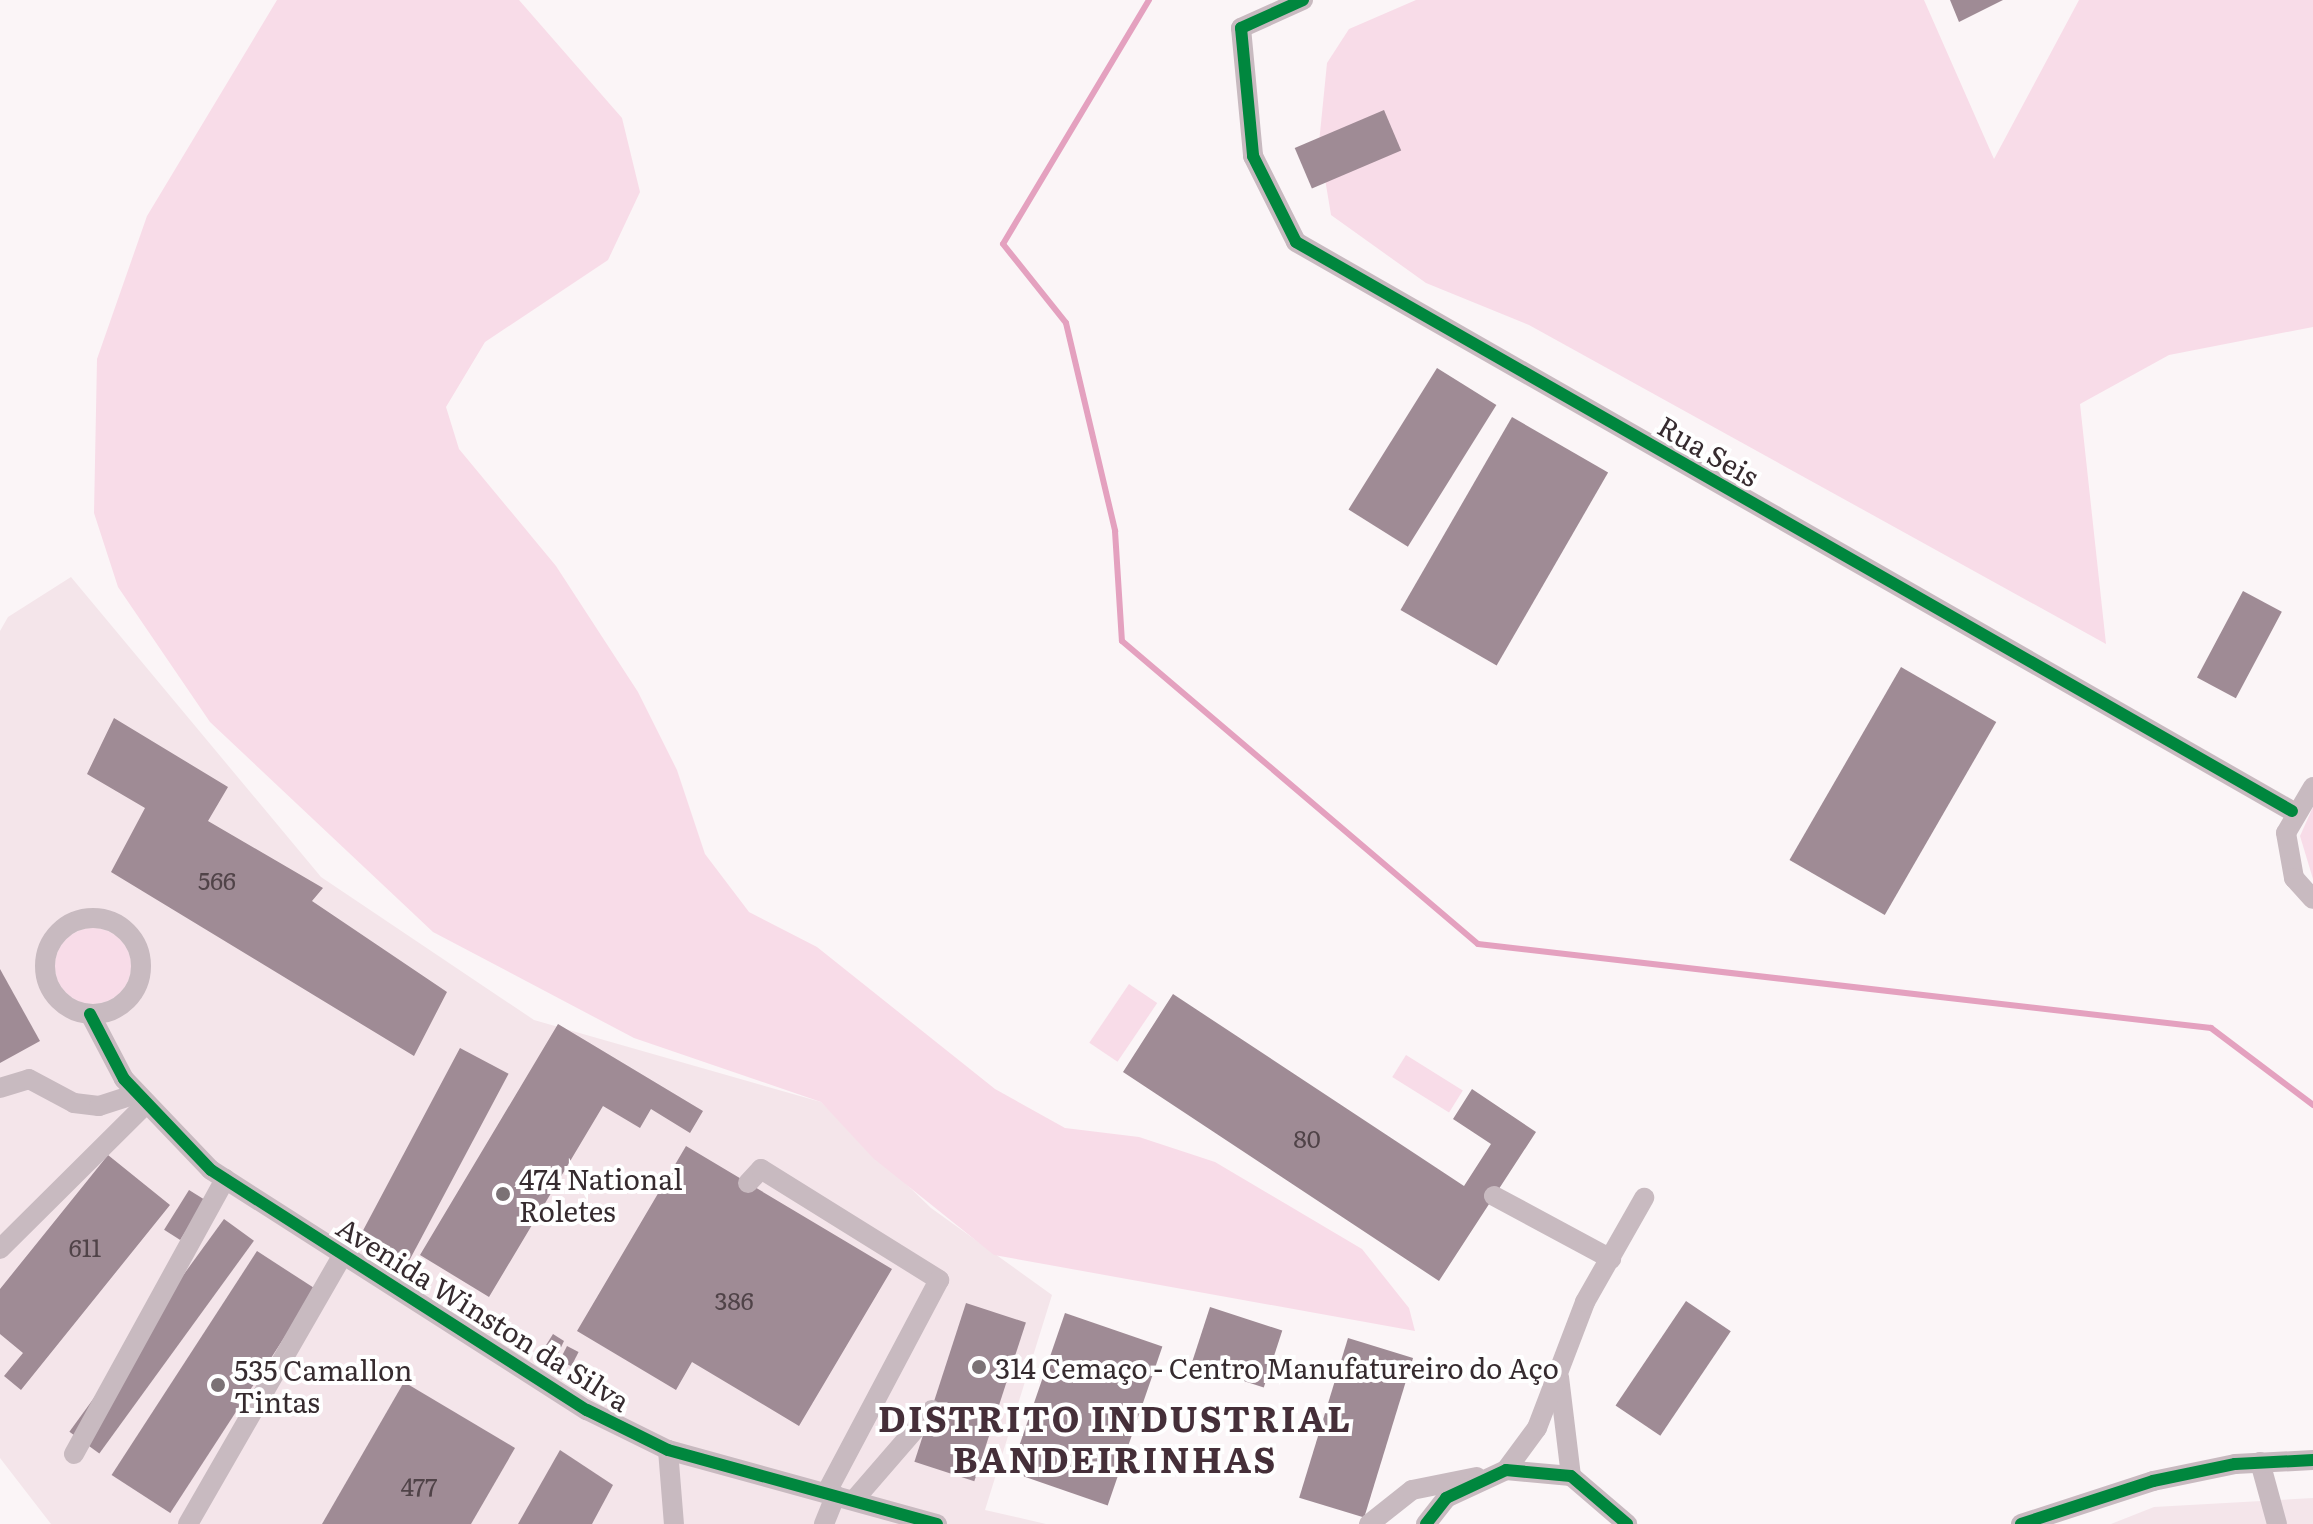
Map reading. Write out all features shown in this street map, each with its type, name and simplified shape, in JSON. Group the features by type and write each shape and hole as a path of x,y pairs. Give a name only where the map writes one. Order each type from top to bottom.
{"street":[{"name":"Rua Seis","path":"1303,0 1241,28 1253,156 1296,242 2292,811"},
{"path":"2313,787 2292,811 2286,856 2313,899"},
{"name":"Avenida Winston da Silva","path":"90,1014 121,1005 139,979 137,946 101,919 59,932 46,959 61,1001 90,1014 140,1099 225,1179 587,1410 668,1450 937,1524"},
{"path":"0,1088 29,1079 74,1103 99,1106 140,1099"},
{"path":"0,1249 140,1099"},
{"path":"748,1183 761,1169 939,1280 824,1524"},
{"path":"74,1454 225,1179"},
{"path":"1494,1196 1611,1259"},
{"path":"1506,1470 1537,1428 1558,1369 1644,1198"},
{"path":"188,1524 343,1254"},
{"path":"1558,1369 1571,1476"},
{"path":"839,1496 932,1410"},
{"path":"668,1450 674,1524"},
{"path":"2021,1524 2153,1481 2260,1462 2313,1460"},
{"path":"2260,1462 2277,1524"},
{"path":"1369,1524 1412,1490 1506,1470 1571,1476 1627,1524"},
{"path":"1426,1524 1446,1498 1481,1477"}],"shaded area":[{"path":"277,0 519,0 622,118 640,192 608,260 485,342 446,407 459,449 556,566 638,692 677,770 705,854 749,912 817,947 995,1089 1065,1128 1139,1137 1215,1162 1362,1249 1409,1308 1415,1331 994,1255 873,1158 821,1102 634,1038 433,932 210,722 118,587 94,513 97,359 147,216"},
{"path":"1416,0 1924,0 1994,159 2079,0 2313,0 2313,327 2169,355 2080,404 2106,644 1529,325 1426,283 1331,215 1319,143 1327,63 1349,29"},
{"path":"71,577 321,877 534,1020 821,1102 931,1208 1052,1295 985,1510 1046,1524 51,1524 0,1458 0,631 8,617"},
{"path":"2313,807 2313,879 2300,836"},
{"path":"93,928 108,931 120,939 128,951 131,966 128,981 120,993 108,1001 93,1004 78,1001 66,993 58,981 55,966 58,951 66,939 78,931"},
{"path":"1129,984 1157,1003 1117,1062 1089,1043"},
{"path":"1406,1055 1463,1091 1449,1113 1392,1077"},
{"path":"2313,1498 2313,1524 2111,1524 2154,1507"}],"building":[{"path":"1950,0 2003,0 1959,22"},
{"path":"1384,110 1401,151 1312,188 1295,148"},
{"path":"1437,368 1496,405 1408,547 1349,510"},
{"path":"1512,417 1608,472 1497,666 1400,610"},
{"path":"2243,591 2282,612 2236,698 2197,678"},
{"path":"1901,667 1996,722 1885,915 1790,860"},
{"path":"114,718 228,787 208,821 323,888 312,901 447,992 414,1056 111,872 145,808 87,774"},
{"path":"0,969 40,1041 0,1063"},
{"path":"1173,994 1464,1186 1491,1144 1453,1119 1472,1089 1536,1132 1439,1281 1123,1072"},
{"name":"474 National Roletes","path":"558,1024 703,1111 690,1133 651,1109 640,1128 603,1106 489,1297 420,1255"},
{"path":"460,1048 509,1074 409,1261 360,1235"},
{"path":"686,1146 892,1269 799,1426 692,1362 676,1390 577,1331"},
{"path":"108,1155 170,1205 21,1390 4,1376 23,1353 0,1334 0,1289"},
{"path":"189,1190 205,1200 180,1240 164,1230"},
{"path":"224,1219 254,1241 99,1454 69,1432"},
{"name":"535 Camallon Tintas","path":"257,1251 316,1289 170,1513 112,1475"},
{"path":"1686,1301 1731,1331 1660,1436 1616,1405"},
{"name":"314 Cemaço - Centro Manufatureiro do Aço","path":"966,1303 1026,1322 974,1481 914,1462"},
{"path":"1210,1307 1282,1330 1264,1388 1191,1364"},
{"path":"1065,1313 1162,1347 1108,1505 1010,1472"},
{"path":"553,1334 564,1341 556,1358 543,1350"},
{"path":"1348,1338 1413,1358 1364,1518 1299,1498"},
{"path":"567,1346 579,1352 571,1366 560,1360"},
{"path":"404,1382 515,1448 471,1524 322,1524"},
{"path":"560,1450 613,1485 592,1524 518,1524"}],"waterway":[{"path":"1149,0 1003,244 1066,323 1115,531 1122,641 1478,944 2211,1028 2313,1105"}],"cycle path":[{"path":"1303,0 1241,28 1253,156 1296,242 2292,811"},
{"path":"90,1014 124,1079 211,1170 587,1410 668,1450 937,1524"},
{"path":"2021,1524 2153,1481 2235,1464 2313,1460"},
{"path":"1426,1524 1446,1498 1506,1470 1571,1476 1627,1524"}],"place":[{"name":"474 National Roletes","path":"503,1194"},
{"name":"314 Cemaço - Centro Manufatureiro do Aço","path":"979,1367"},
{"name":"535 Camallon Tintas","path":"218,1385"}],"district":[{"name":"DISTRITO INDUSTRIAL BANDEIRINHAS","path":"1115,1436"}]}
